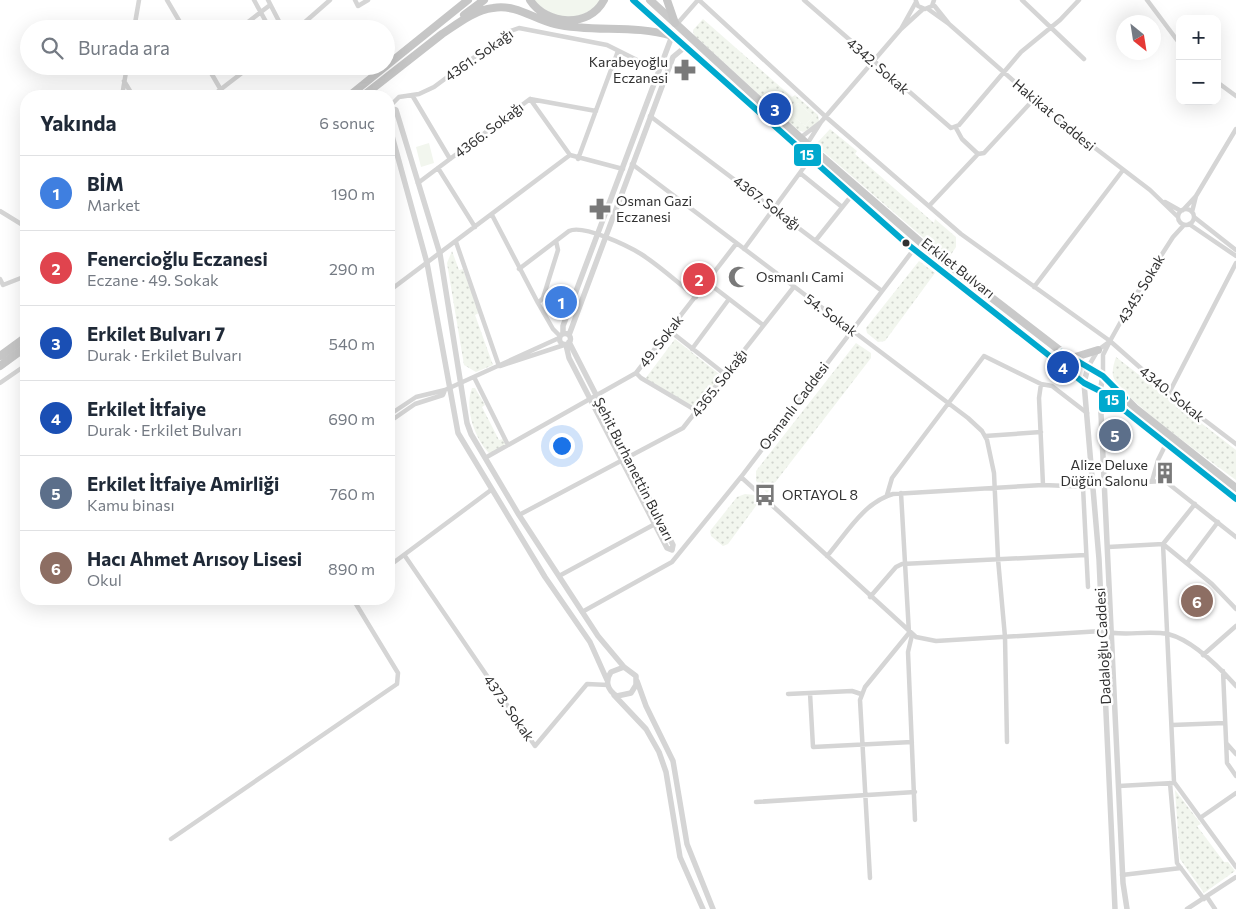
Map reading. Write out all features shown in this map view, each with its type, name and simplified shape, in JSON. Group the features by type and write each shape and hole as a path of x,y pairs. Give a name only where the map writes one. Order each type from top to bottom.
{"highway":[{"path":"445,19 458,0"},
{"path":"395,59 468,0"},
{"path":"395,71 484,0"},
{"path":"530,0 547,15 569,20 592,13 604,0"},
{"path":"667,0 676,24"},
{"path":"439,36 478,12 504,7 518,10 556,25 636,29 672,36"},
{"path":"356,90 375,75"},
{"path":"371,90 390,75"},
{"path":"0,356 20,341"},
{"path":"0,366 20,351"}],"main road":[{"name":"Erkilet Bulvarı","path":"633,0 914,250 1084,383 1100,391 1236,499"},
{"name":"Erkilet Bulvarı","path":"650,0 800,138 926,247 1072,358 1103,376 1136,409 1236,488"},
{"path":"1072,358 1098,350"}],"street":[{"path":"136,20 139,0"},
{"path":"167,0 179,20"},
{"path":"254,0 265,20"},
{"path":"268,0 278,20"},
{"path":"307,20 330,0"},
{"path":"356,0 358,6 368,0"},
{"path":"676,24 698,0"},
{"name":"4340. Sokak","path":"698,0 826,117 962,234 1110,341 1169,393 1236,444"},
{"name":"4342. Sokak","path":"804,0 949,128 954,128 962,139 978,154"},
{"path":"1022,0 1084,59"},
{"path":"954,128 1028,46 1051,28 1079,0"},
{"path":"1146,0 1176,39"},
{"path":"901,29 916,1"},
{"name":"Hakikat Caddesi","path":"916,1 925,9 950,24 1071,132 1163,201 1186,225"},
{"path":"800,138 826,117 901,29 934,2"},
{"name":"Hakikat Caddesi","path":"934,2 950,24"},
{"path":"251,20 270,5"},
{"name":"4361. Sokağı","path":"395,101 399,97 412,95 434,87 516,28 607,45 659,71"},
{"path":"601,236 623,169 672,36"},
{"path":"567,344 560,343 601,236 632,164 673,56 685,47"},
{"path":"578,159 618,51"},
{"path":"123,90 125,75"},
{"path":"212,75 221,90 240,75"},
{"path":"124,81 129,90"},
{"path":"1221,85 1236,96"},
{"path":"412,95 450,159"},
{"path":"530,99 570,155 578,159 623,169 632,164"},
{"name":"4366. Sokağı","path":"418,183 530,99 596,111"},
{"path":"929,206 978,154 986,152 1034,99"},
{"path":"395,110 440,254 467,422 485,458 519,515 582,612 598,636 624,667 633,672 646,706 673,760 687,844 713,909"},
{"name":"4367. Sokağı","path":"650,116 882,291"},
{"path":"807,144 821,122"},
{"path":"1182,210 1196,196 1236,129"},
{"path":"395,147 427,263 448,389 460,438 545,577 590,642 613,693 646,729 659,752 666,772 680,857 703,909"},
{"path":"395,287 570,155"},
{"path":"744,250 810,159"},
{"name":"54. Sokak","path":"632,164 792,288 852,330 974,423 985,436"},
{"path":"438,168 475,227"},
{"path":"1034,286 1123,170"},
{"path":"800,173 842,208"},
{"path":"816,240 852,195"},
{"path":"1196,196 1193,214 1236,250"},
{"name":"Hakikat Caddesi","path":"1163,201 1193,214"},
{"path":"0,210 20,223"},
{"name":"4345. Sokak","path":"1173,237 1182,210"},
{"name":"4345. Sokak","path":"1103,376 1104,355 1110,341 1173,237 1186,225 1193,214"},
{"path":"492,215 519,269 553,329 563,335 567,344"},
{"path":"1186,225 1236,256"},
{"path":"519,269 576,228 601,236 641,254 696,297"},
{"path":"538,303 543,298 558,250 556,241"},
{"path":"456,242 499,366"},
{"name":"49. Sokak","path":"485,458 636,373 736,244"},
{"name":"Osmanlı Caddesi","path":"582,612 668,567 741,476 914,250"},
{"path":"1169,393 1236,263"},
{"path":"0,279 3,285 20,278"},
{"path":"707,282 763,325"},
{"name":"4365. Sokağı","path":"519,515 621,460 678,432 726,375 792,288"},
{"path":"692,349 729,299"},
{"path":"670,331 726,375"},
{"path":"395,411 416,397 448,389 563,335"},
{"name":"4345. Sokak","path":"1088,366 1098,350 1110,341"},
{"path":"499,366 567,344"},
{"name":"Şehit Burhanettin Bulvarı","path":"567,344 597,396 673,545 672,550 668,548 590,400 569,358 567,344"},
{"path":"887,495 892,478 984,356 1041,384 1052,386 1088,414"},
{"path":"1084,383 1088,366"},
{"path":"0,383 20,369"},
{"path":"636,373 697,411"},
{"name":"Dadaloğlu Caddesi","path":"1103,376 1100,391 1122,875 1126,909"},
{"path":"474,377 508,445"},
{"name":"Dadaloğlu Caddesi","path":"1084,383 1088,414 1102,631 1116,909"},
{"path":"1041,384 1039,398 1043,485"},
{"path":"395,418 415,404 442,395 448,389"},
{"path":"1007,742 1005,637 994,488 989,445 985,436 1041,432"},
{"path":"1152,481 1158,460 1166,444"},
{"path":"741,476 911,634 923,639 936,641 1102,631 1112,634 1168,634 1192,646 1223,671 1236,686"},
{"path":"1105,484 1164,481 1236,537"},
{"path":"827,556 867,508 887,495 1043,485 1093,487"},
{"path":"1083,487 1088,588"},
{"path":"395,562 491,490"},
{"path":"902,493 911,634 908,648 915,820"},
{"path":"1195,504 1164,544 1172,725 1172,783 1177,862 1215,909"},
{"path":"1187,563 1218,522"},
{"path":"559,576 655,524"},
{"path":"1108,547 1164,544 1212,584 1236,609"},
{"path":"672,550 677,556"},
{"name":"4373. Sokak","path":"405,556 535,746 587,684 608,683"},
{"path":"870,597 896,567 906,564 1086,556"},
{"path":"171,839 397,684 398,673 357,605"},
{"path":"1203,655 1236,626"},
{"path":"870,878 862,694 867,684 911,634"},
{"path":"608,683 611,672 624,667"},
{"path":"1223,671 1227,763 1236,776"},
{"path":"613,693 622,696 631,693 637,680"},
{"path":"788,694 852,691 862,694"},
{"path":"810,693 813,747 912,742"},
{"path":"1172,725 1225,723"},
{"path":"1226,744 1236,754"},
{"path":"1119,786 1172,783"},
{"path":"1172,783 1236,866"},
{"path":"756,802 915,792"},
{"path":"1200,818 1236,793"},
{"path":"1122,875 1181,868"},
{"path":"1187,909 1236,877"}],"shaded area":[{"path":"533,0 602,0 585,13 568,17 551,13"},
{"path":"703,19 792,97 795,95 818,115 819,121 809,132 799,131 694,35 693,30","holes":["798,103 813,116 805,126 789,113"]},
{"path":"798,103 813,116 805,126 789,113"},
{"path":"830,129 857,151 855,154 934,223 935,219 956,237 956,247 948,259 818,147 818,142"},
{"path":"429,143 434,163 421,167 416,147"},
{"path":"452,251 459,270 463,269 479,313 475,315 493,365 476,372 464,365 447,263"},
{"path":"919,261 935,273 885,341 878,342 867,333 866,328"},
{"path":"675,339 724,378 702,407 691,405 645,379"},
{"path":"856,343 871,353 871,358 767,493 756,481 756,471"},
{"path":"1116,357 1236,450 1236,480 1168,430 1119,386 1113,376"},
{"path":"472,388 475,388 485,405 482,407 499,440 503,439 507,447 490,454 480,440 470,414 469,405"},
{"path":"745,494 754,495 761,499 728,544 723,546 711,536 710,531 737,497"},
{"path":"1175,790 1201,824 1197,826 1224,862 1228,862 1235,871 1204,893 1180,859"}],"transit line":[{"name":"15","path":"633,0 906,243 1084,383 1100,391 1236,499"},
{"name":"15","path":"1062,352 1103,376 1125,398"}],"place":[{"name":"Karabeyoğlu Eczanesi","path":"685,70"},
{"name":"Erkilet Bulvarı 7","path":"775,109"},
{"name":"Osman Gazi Eczanesi","path":"600,209"},
{"name":"Osmanlı Cami","path":"739,277"},
{"name":"Fenercioğlu Eczanesi","path":"699,279"},
{"name":"BİM","path":"561,302"},
{"name":"Erkilet İtfaiye","path":"1063,367"},
{"name":"Erkilet İtfaiye Amirliği","path":"1115,435"},
{"name":"Alize Deluxe Düğün Salonu","path":"1165,473"},
{"name":"ORTAYOL 8","path":"765,495"},
{"name":"Hacı Ahmet Arısoy Lisesi","path":"1197,601"}]}
